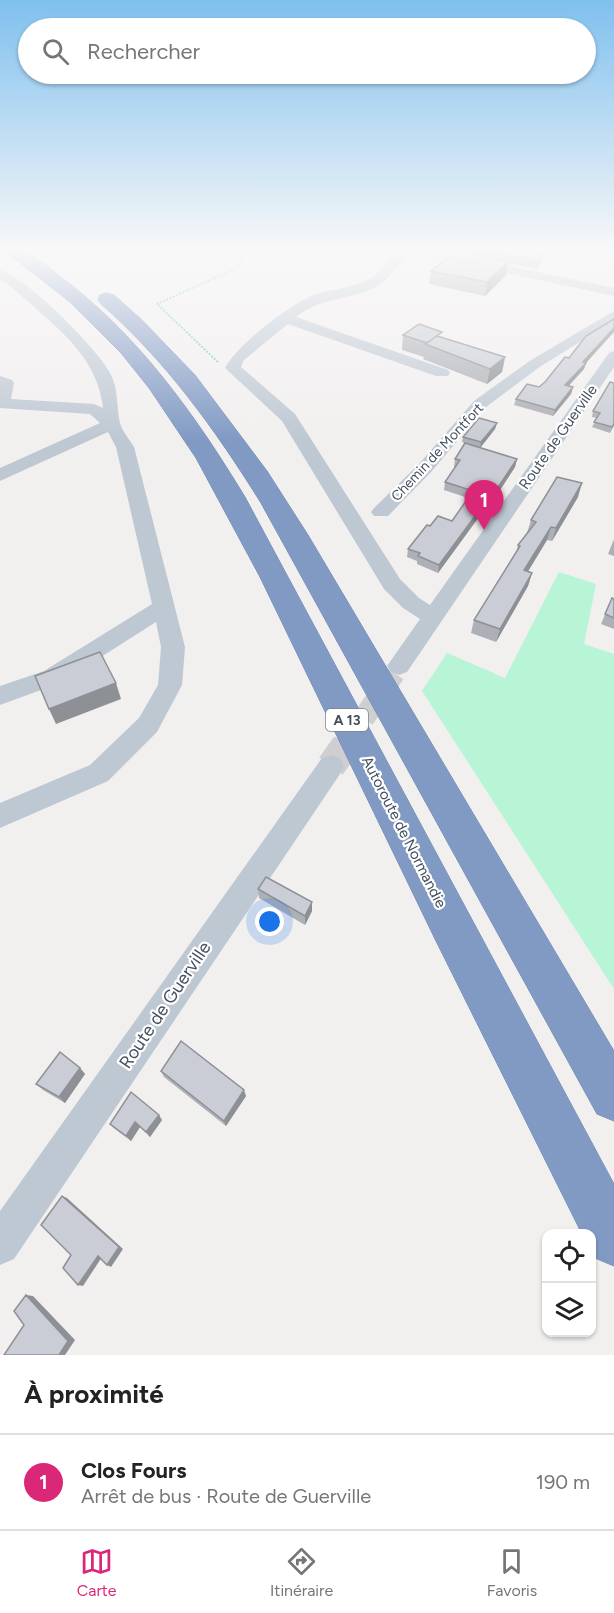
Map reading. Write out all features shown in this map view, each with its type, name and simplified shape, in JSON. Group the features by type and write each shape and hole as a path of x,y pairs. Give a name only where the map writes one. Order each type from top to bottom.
{"highway":[{"name":"Autoroute de Normandie","path":"94,314 135,357 179,412 216,466 255,536 408,843 614,1239"},
{"name":"A 13","path":"125,314 166,354 246,456 294,535 614,1097"}],"street":[{"path":"0,816 99,773 148,725 171,685 173,647 125,447 112,424 110,394 94,358 51,314"},
{"path":"291,314 238,358 233,368 289,418 400,593 434,617"},
{"name":"Chemin de Montfort","path":"381,512 425,468 480,404 536,363 614,315"},
{"path":"284,318 442,373"},
{"name":"Route de Guerville","path":"399,666 614,356"},
{"path":"0,381 6,383 1,406 87,418 112,424"},
{"path":"0,475 112,424"},
{"path":"0,696 52,677 164,607"},
{"name":"Route de Guerville","path":"0,1245 331,766"}],"path":[{"path":"167,314 214,361 233,368"}],"green space":[{"path":"559,572 596,584 584,644 614,654 614,989 422,691 447,653 505,678"}],"building":[{"path":"614,319 614,328 565,385 573,387 555,410 516,399 527,384 539,387 565,357 569,358 586,336"},
{"path":"419,324 442,332 427,343 403,335"},
{"path":"437,336 505,357 490,369 425,344"},
{"path":"610,382 614,383 614,424 612,427 594,422 600,413 593,411"},
{"path":"479,418 497,423 481,442 463,437"},
{"path":"465,443 517,459 488,502 486,501 439,565 418,556 420,553 408,549 427,525 430,526 438,516 452,521 473,491 445,482 460,460 455,459"},
{"path":"557,477 582,483 556,528 551,527 524,570 532,573 500,629 474,620 520,546 518,545 536,522 531,520"},
{"path":"612,598 614,599 614,618 605,614"},
{"path":"100,652 116,683 49,709 35,676"},
{"path":"266,877 312,902 305,916 258,889"},
{"path":"181,1041 244,1090 224,1121 161,1071"},
{"path":"60,1052 80,1068 59,1097 36,1084"},
{"path":"131,1092 159,1115 146,1132 135,1122 126,1136 110,1124"},
{"path":"62,1196 119,1247 107,1265 98,1256 78,1285 63,1268 71,1255 41,1225"},
{"path":"26,1295 68,1341 59,1355 4,1355 24,1325 14,1311"}],"tunnel":[{"path":"345,746 399,666"},
{"path":"331,766 346,745"}],"place":[{"name":"Clos Fours","path":"484,530"}]}
